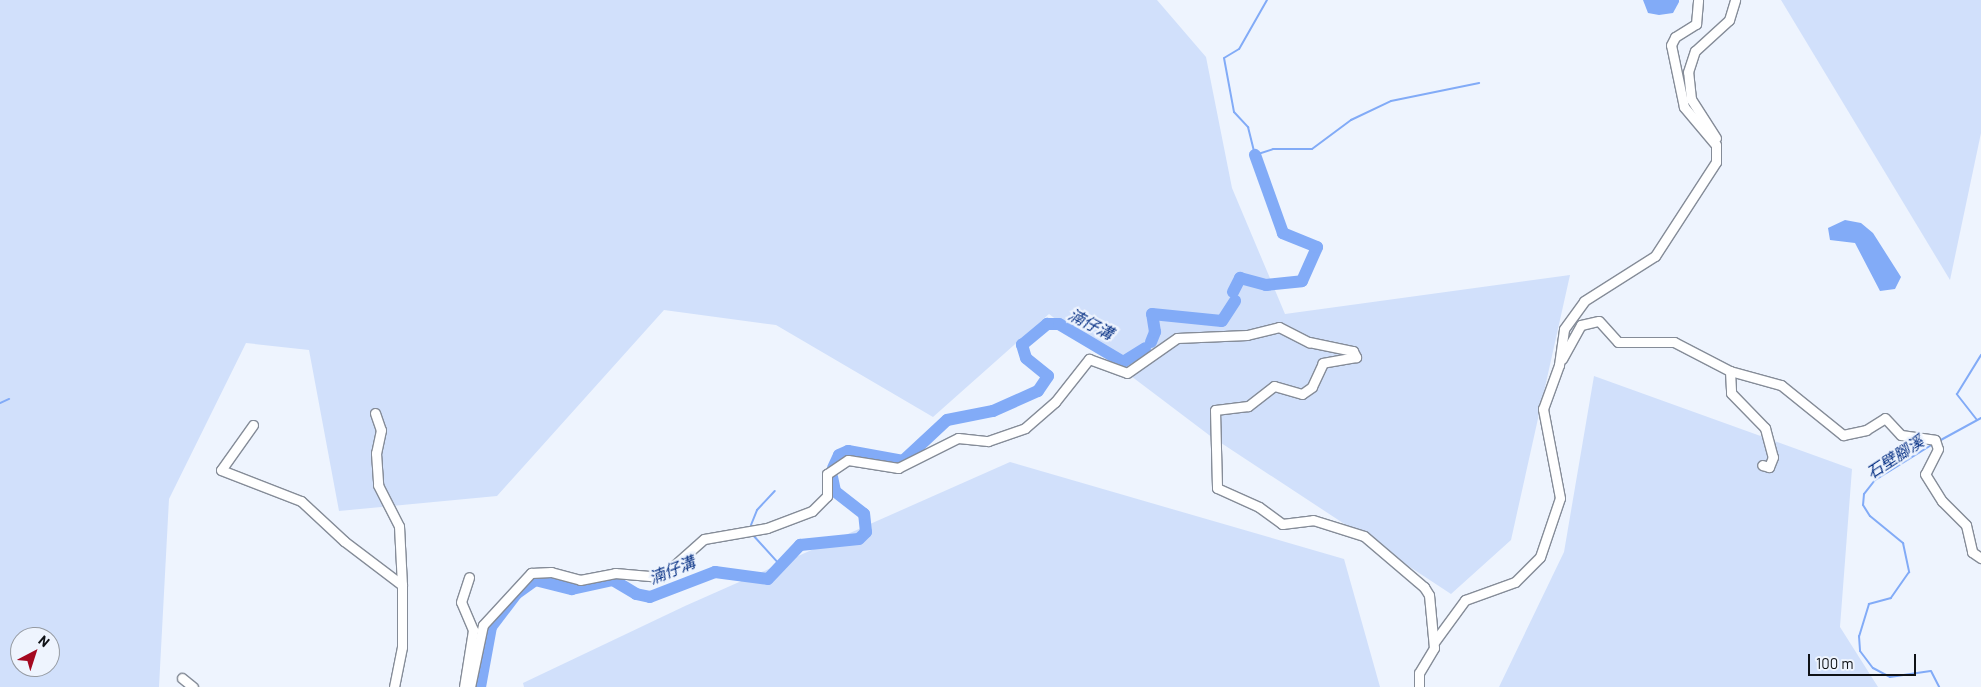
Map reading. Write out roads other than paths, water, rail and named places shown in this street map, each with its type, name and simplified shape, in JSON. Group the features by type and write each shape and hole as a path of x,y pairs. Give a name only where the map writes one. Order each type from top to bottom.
{"street":[{"path":"1698,0 1696,24 1674,37 1671,45 1684,108 1716,145"},
{"path":"1559,365 1564,329 1572,314 1595,292 1644,266 1664,246 1716,162 1716,145 1711,128 1690,99 1688,72 1695,51 1729,20 1735,0"},
{"path":"1419,687 1419,673 1435,641 1465,600 1515,582 1540,557 1560,498 1543,409 1559,365 1573,336 1581,326 1595,320 1618,342 1674,342 1730,371 1792,391 1809,411 1843,435 1866,430 1885,418 1901,435 1930,438 1939,445 1925,474 1942,501 1966,525 1972,552 1981,558"},
{"path":"470,687 483,625 532,573 551,572 580,580 615,573 661,578 704,539 767,528 812,511 826,496 827,474 848,460 898,468 958,438 988,441 1025,428 1055,402 1089,360 1127,373 1177,338 1247,335 1279,327 1310,342 1353,351 1356,357 1323,363 1312,387 1302,394 1274,386 1248,406 1215,410 1217,488 1259,507 1282,524 1313,520 1371,541 1428,591 1435,641"},
{"path":"1730,371 1731,393 1765,428 1773,457 1769,467 1762,465"},
{"path":"375,413 381,430 376,453 378,485 399,526 402,585 402,647 394,687"},
{"path":"253,425 221,470 301,501 337,535 402,585"},
{"path":"464,687 472,630 460,602 470,577"},
{"path":"182,678 193,687"}],"water":[{"path":"1643,0 1679,0 1679,2 1673,13 1659,15 1648,13"},
{"path":"1845,220 1861,223 1873,233 1901,277 1895,289 1880,291 1855,243 1830,240 1828,228"}],"waterway":[{"path":"1267,0 1239,49 1224,58 1234,112 1248,127 1255,155 1273,149 1312,149 1351,120 1391,101 1479,83"},
{"name":"湳仔溝","path":"1233,292 1240,278 1266,285 1302,281 1317,247 1283,233 1255,155"},
{"name":"湳仔溝","path":"1151,342 1155,332 1152,314 1222,321 1235,301"},
{"name":"湳仔溝","path":"833,468 839,455 848,451 903,461 947,420 993,411 1038,391 1048,376 1026,358 1022,345 1047,324 1059,324 1123,362 1145,348"},
{"name":"石壁腳溪","path":"1977,420 1957,394 1981,355"},
{"path":"0,403 9,399"},
{"name":"石壁腳溪","path":"1939,441 1981,418"},
{"name":"石壁腳溪","path":"1933,444 1875,480 1864,494 1863,505 1870,516 1903,543 1909,572 1891,598 1869,604 1859,636 1860,651 1873,668 1890,677 1931,671 1939,687"},
{"name":"湳仔溝","path":"480,687 491,627 516,594 535,580 572,589 613,580 636,594 650,597 715,572 768,579 800,545 859,539 866,532 864,514 835,491 832,477"},
{"path":"751,525 757,510 775,491"},
{"path":"752,534 781,566"}]}
